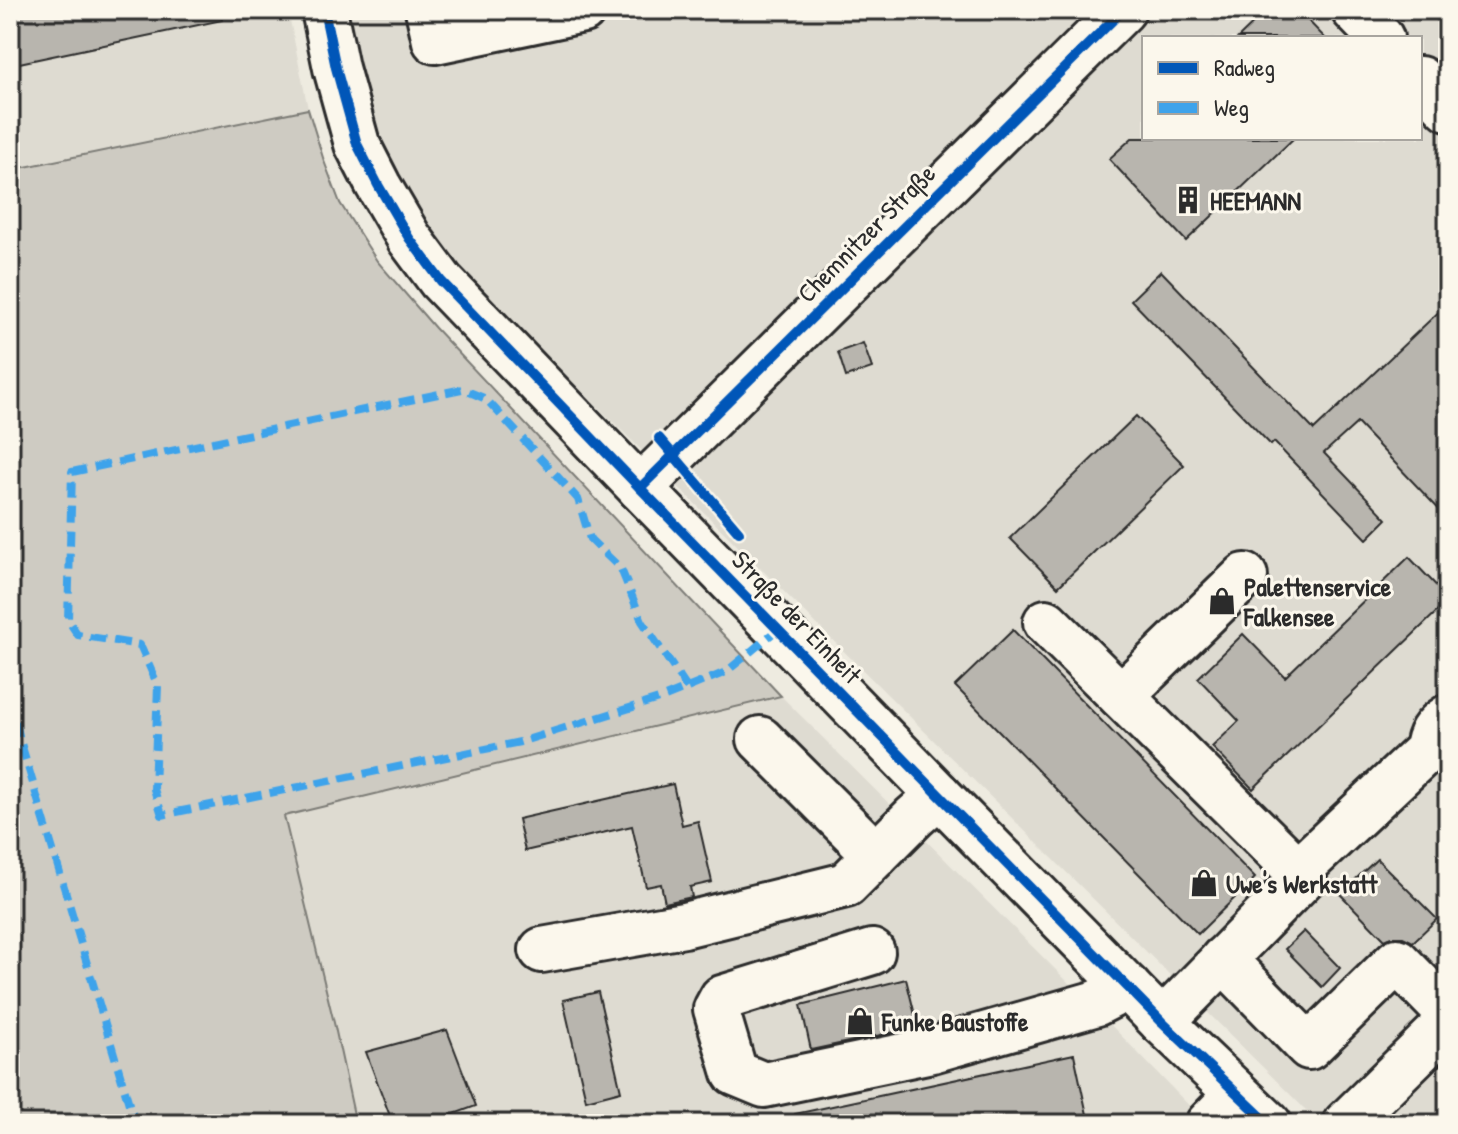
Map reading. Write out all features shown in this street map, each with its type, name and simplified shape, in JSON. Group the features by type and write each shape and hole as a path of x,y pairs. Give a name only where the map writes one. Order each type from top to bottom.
{"street":[{"name":"Straße der Einheit","path":"324,10 357,144 409,238 441,281 1162,1022 1222,1109 1269,1124"},
{"path":"428,10 435,41 583,10"},
{"name":"Chemnitzer Straße","path":"640,488 1123,10"},
{"path":"1354,10 1379,36"},
{"path":"1422,81 1448,108"},
{"path":"1121,696 1245,576"},
{"path":"1046,622 1304,877 1162,1022"},
{"path":"760,739 876,855"},
{"path":"1298,871 1441,747"},
{"path":"542,950 684,925 846,885 939,795"},
{"path":"872,952 722,998 716,1009 735,1073 764,1085 932,1050 1097,1003 1128,987"},
{"path":"1223,959 1309,1047 1397,961 1448,1013"},
{"path":"1345,1124 1448,1023"}],"shaded area":[{"path":"10,10 288,10 308,109 10,170"},
{"path":"341,10 1448,10 1448,1124 1320,1124 456,269 423,226 374,138"},
{"path":"308,109 340,203 377,261 435,328 781,696 284,816 356,1124 10,1124 10,170"},
{"path":"781,696 1207,1124 356,1124 284,816"}],"building":[{"path":"10,10 221,10 222,20 10,65"},
{"path":"1267,10 1298,10 1323,36 1240,36"},
{"name":"HEEMANN","path":"1132,138 1292,140 1186,241 1109,159"},
{"path":"1161,271 1314,430 1448,303 1448,519 1357,423 1324,453 1387,519 1367,539 1131,300"},
{"path":"863,343 872,368 846,377 838,352"},
{"path":"1136,416 1184,465 1058,587 1010,538"},
{"path":"1409,557 1448,601 1253,789 1212,747 1239,721 1198,678 1243,634 1285,677"},
{"path":"1013,630 1255,878 1198,934 955,686"},
{"path":"673,784 682,825 698,821 712,882 690,887 692,897 665,903 661,884 646,887 632,826 525,851 518,819"},
{"path":"1377,859 1437,919 1413,942 1403,937 1385,940 1340,894"},
{"path":"1304,931 1340,968 1322,987 1285,949"},
{"name":"Funke Baustoffe","path":"906,979 918,1027 811,1050 801,1005"},
{"path":"598,992 621,1091 586,1100 563,1000"},
{"path":"447,1030 476,1106 427,1124 393,1124 366,1052"},
{"path":"1074,1054 1089,1124 796,1124 795,1114"}],"marked path":[{"path":"687,688 642,621 621,569 590,539 578,499 486,399 462,389 72,472 68,620 78,635 140,645 158,686 154,789 162,815 520,742 665,697 726,672 778,629"},
{"path":"10,698 135,1124"}],"cycle path":[{"path":"324,10 357,144 409,238 441,281 939,795 1162,1022 1269,1124"},
{"path":"640,488 1123,10"},
{"path":"659,438 739,532"}],"place":[{"name":"HEEMANN","path":"1188,200"},
{"name":"Palettenservice Falkensee","path":"1222,601"},
{"name":"Uwe's Werkstatt","path":"1204,883"},
{"name":"Funke Baustoffe","path":"860,1021"}]}
